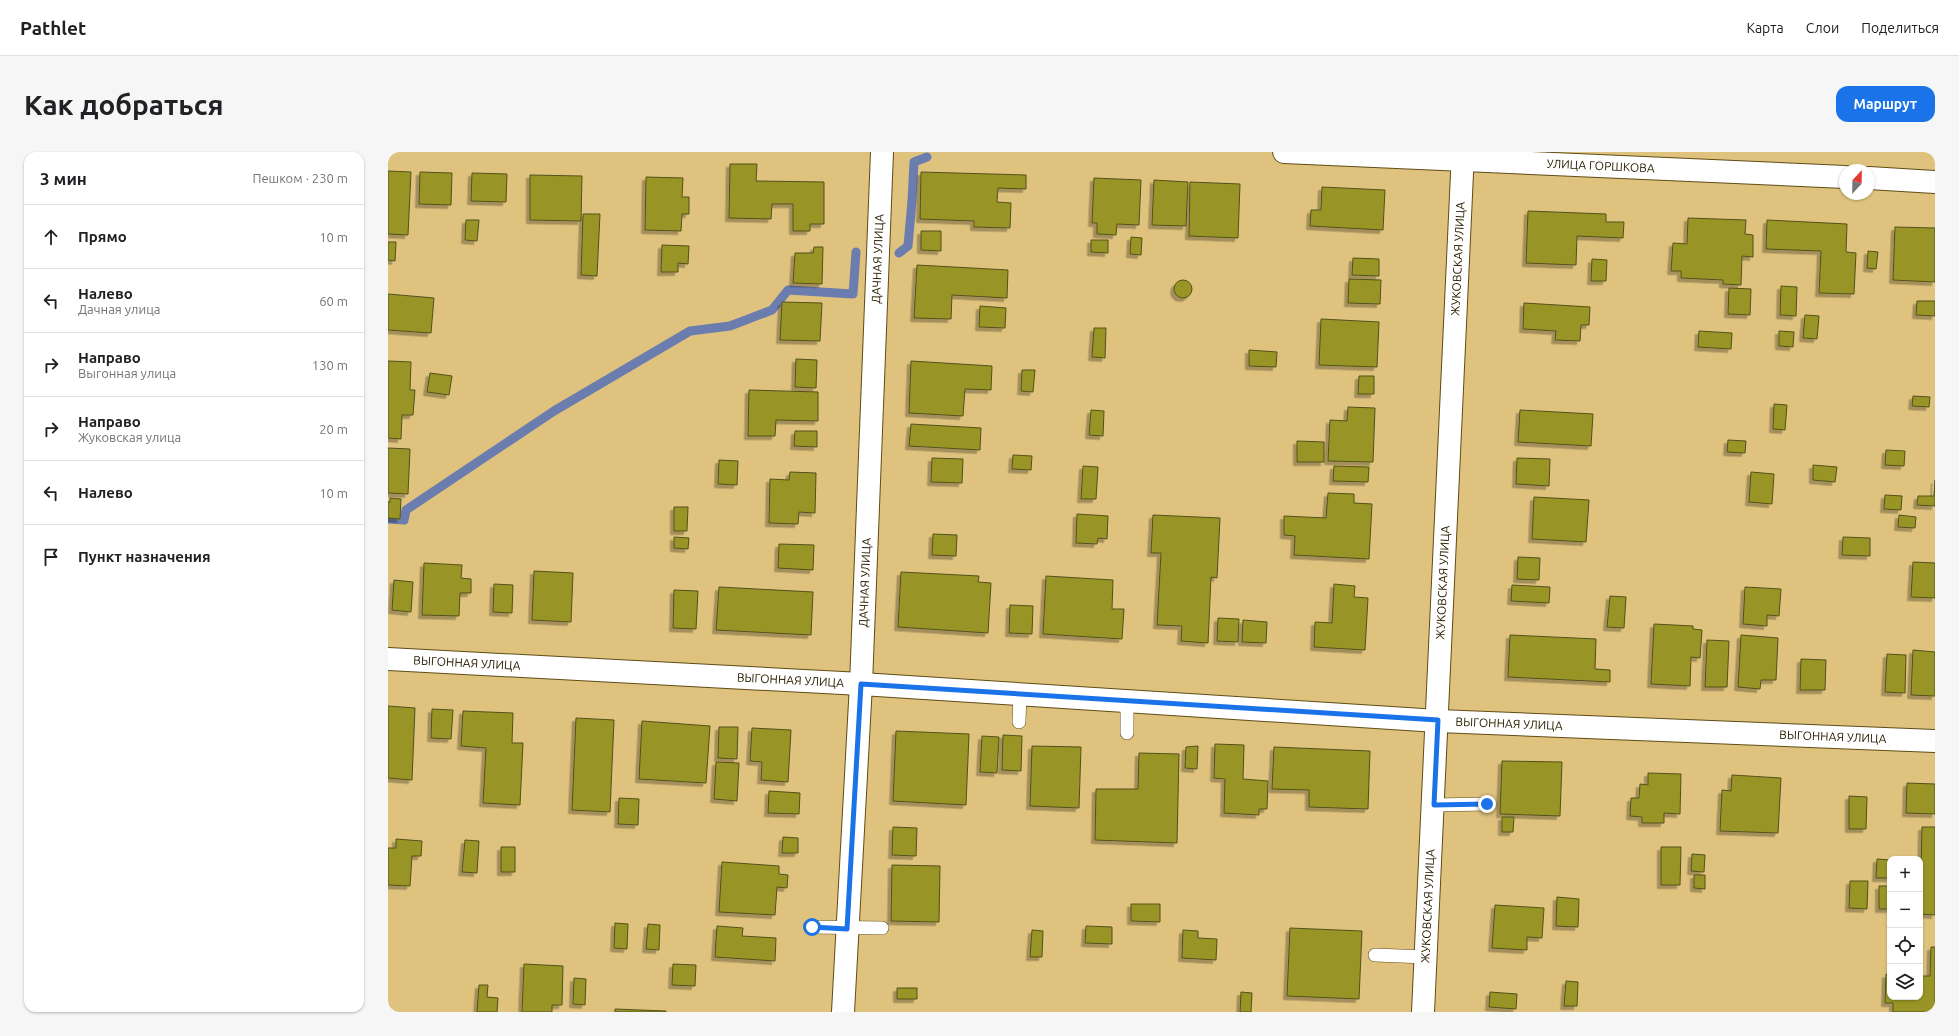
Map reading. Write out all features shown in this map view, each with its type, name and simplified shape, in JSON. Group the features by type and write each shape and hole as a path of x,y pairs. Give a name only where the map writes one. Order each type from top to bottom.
{"street":[{"name":"ДАЧНАЯ УЛИЦА","path":"843,1012 861,684 882,152"},
{"name":"УЛИЦА ГОРШКОВА","path":"1284,152 1463,155 1839,177"},
{"name":"ЖУКОВСКАЯ УЛИЦА","path":"1423,1012 1438,720 1463,155"},
{"path":"1875,178 1935,182"},
{"name":"ВЫГОННАЯ УЛИЦА","path":"388,659 861,684 1438,720 1935,741"}],"lane":[{"path":"1019,722 1020,694"},
{"path":"1127,701 1127,733"},
{"path":"1434,805 1487,804"},
{"path":"812,927 847,929 882,928"},
{"path":"1375,955 1426,957"}],"building":[{"path":"730,164 757,164 756,181 824,182 824,224 810,224 810,231 793,231 793,204 772,204 771,219 729,218"},
{"path":"388,171 411,172 408,235 388,234"},
{"path":"420,172 452,173 451,205 419,204"},
{"path":"921,172 1026,175 1026,189 998,188 997,202 1011,203 1010,228 974,227 974,221 920,219"},
{"path":"472,173 507,174 506,202 471,201"},
{"path":"530,175 582,176 581,221 530,220"},
{"path":"646,177 683,178 682,197 689,197 689,214 682,214 681,231 645,230"},
{"path":"1094,178 1141,180 1139,225 1117,224 1116,235 1097,234 1097,223 1092,223"},
{"path":"1154,180 1188,182 1186,226 1152,225"},
{"path":"1190,182 1240,184 1238,238 1189,236"},
{"path":"1322,187 1385,190 1383,230 1310,226 1311,210 1321,210"},
{"path":"1528,211 1606,214 1606,222 1624,222 1623,238 1577,236 1576,265 1526,263"},
{"path":"583,214 600,214 597,276 581,275"},
{"path":"1688,218 1746,220 1745,234 1753,235 1753,257 1742,256 1741,285 1723,284 1723,280 1681,278 1681,271 1671,271 1673,243 1687,244"},
{"path":"466,220 479,220 477,241 465,240"},
{"path":"1767,220 1847,224 1846,252 1856,253 1854,294 1819,293 1821,251 1766,249"},
{"path":"1895,227 1935,228 1935,282 1893,280"},
{"path":"921,231 941,231 941,251 921,250"},
{"path":"1131,237 1142,238 1141,255 1130,254"},
{"path":"1091,240 1108,240 1108,253 1091,252"},
{"path":"388,242 396,242 395,261 388,260"},
{"path":"662,245 689,246 688,264 678,263 678,272 661,272"},
{"path":"814,247 823,247 822,284 793,283 795,253 813,253"},
{"path":"1868,251 1878,252 1876,269 1867,268"},
{"path":"1353,258 1379,259 1379,276 1352,275"},
{"path":"1592,259 1607,260 1606,281 1591,281"},
{"path":"917,265 1008,270 1007,298 952,295 951,319 914,318"},
{"path":"1349,279 1381,280 1380,304 1348,303"},
{"path":"1179,280 1187,280 1192,285 1190,296 1187,298 1179,298 1174,293 1174,285"},
{"path":"1781,286 1797,287 1796,316 1780,315"},
{"path":"1729,288 1751,289 1750,315 1728,314"},
{"path":"388,294 434,298 431,333 388,330"},
{"path":"1917,301 1935,301 1935,316 1916,315"},
{"path":"782,302 822,303 820,341 780,340"},
{"path":"1524,303 1590,307 1589,325 1581,325 1580,341 1555,340 1556,331 1523,329"},
{"path":"980,306 1006,308 1005,328 979,327"},
{"path":"1805,315 1819,316 1817,339 1803,338"},
{"path":"1321,319 1379,322 1377,367 1319,365"},
{"path":"1094,328 1106,328 1105,358 1092,357"},
{"path":"1699,331 1732,333 1731,349 1698,347"},
{"path":"1779,331 1794,332 1793,347 1779,346"},
{"path":"1249,350 1277,352 1276,367 1249,366"},
{"path":"796,359 817,360 816,388 795,387"},
{"path":"388,361 411,362 410,390 415,390 413,415 402,415 401,439 388,438"},
{"path":"911,361 992,366 991,390 965,389 963,416 909,413"},
{"path":"1022,370 1035,370 1033,392 1021,391"},
{"path":"430,373 452,376 449,395 427,392"},
{"path":"1359,376 1374,376 1374,394 1358,394"},
{"path":"749,390 818,392 818,421 776,420 775,436 748,436"},
{"path":"1913,396 1930,397 1929,407 1912,406"},
{"path":"1774,404 1787,405 1785,430 1773,429"},
{"path":"1348,407 1375,408 1373,462 1328,461 1330,420 1347,421"},
{"path":"1091,410 1104,411 1103,436 1089,435"},
{"path":"1520,410 1593,414 1591,446 1518,442"},
{"path":"911,424 981,428 980,450 909,446"},
{"path":"795,431 817,431 817,447 794,446"},
{"path":"1728,440 1746,441 1745,453 1727,452"},
{"path":"1297,441 1324,442 1324,462 1297,462"},
{"path":"388,448 410,449 408,494 388,493"},
{"path":"1886,450 1905,451 1904,466 1885,465"},
{"path":"1013,455 1032,456 1031,470 1012,469"},
{"path":"932,458 963,459 962,483 931,482"},
{"path":"1517,458 1550,459 1549,486 1516,484"},
{"path":"719,460 738,461 737,485 718,484"},
{"path":"1813,465 1837,467 1835,482 1813,480"},
{"path":"1083,466 1098,467 1096,499 1081,499"},
{"path":"1334,466 1369,467 1368,482 1333,481"},
{"path":"790,472 816,473 815,513 799,512 798,524 769,523 770,479 789,480"},
{"path":"1751,472 1774,474 1772,504 1749,502"},
{"path":"1935,480 1935,506 1917,505 1918,496 1934,496"},
{"path":"1328,493 1354,494 1354,503 1372,504 1369,559 1294,555 1295,536 1284,535 1284,516 1326,518"},
{"path":"1885,495 1902,496 1901,510 1884,509"},
{"path":"1534,497 1589,500 1586,542 1532,539"},
{"path":"390,498 401,499 400,519 388,518 388,502 390,502"},
{"path":"674,507 688,507 687,531 674,531"},
{"path":"1077,514 1108,516 1107,539 1098,538 1097,544 1076,543"},
{"path":"1153,515 1220,518 1217,578 1211,577 1208,643 1181,641 1182,626 1157,625 1161,553 1151,553"},
{"path":"1899,515 1916,517 1915,528 1898,527"},
{"path":"933,534 957,535 956,556 932,555"},
{"path":"674,537 689,538 688,549 674,548"},
{"path":"1843,537 1870,538 1870,556 1842,555"},
{"path":"779,544 814,545 813,570 778,568"},
{"path":"1518,557 1540,558 1539,580 1517,579"},
{"path":"1913,562 1935,563 1935,598 1911,597"},
{"path":"424,563 462,565 461,578 471,579 471,593 460,593 459,616 422,615"},
{"path":"534,571 573,573 571,622 532,620"},
{"path":"901,572 979,576 978,582 991,583 988,633 898,627"},
{"path":"1046,576 1113,580 1112,609 1124,609 1122,639 1043,634"},
{"path":"394,580 413,582 411,612 392,610"},
{"path":"494,584 513,585 512,613 493,612"},
{"path":"1334,584 1355,586 1354,597 1368,598 1365,650 1314,647 1315,622 1332,623"},
{"path":"1512,585 1550,587 1549,603 1511,601"},
{"path":"719,587 813,592 811,635 716,630"},
{"path":"1745,587 1781,589 1779,616 1767,615 1767,626 1743,624"},
{"path":"674,590 698,591 696,629 673,628"},
{"path":"1610,596 1626,597 1624,628 1607,627"},
{"path":"1010,605 1033,606 1032,634 1009,633"},
{"path":"1218,618 1239,619 1238,642 1217,641"},
{"path":"1243,620 1267,622 1266,643 1242,642"},
{"path":"1654,624 1693,626 1693,629 1702,630 1700,658 1691,657 1690,686 1651,684"},
{"path":"1510,635 1596,639 1595,669 1610,670 1610,682 1508,677"},
{"path":"1741,635 1778,638 1776,680 1761,680 1760,689 1738,687"},
{"path":"1707,640 1729,641 1727,687 1705,687"},
{"path":"1913,650 1935,652 1935,696 1911,695"},
{"path":"1887,654 1906,655 1905,693 1885,692"},
{"path":"1801,659 1826,660 1825,690 1800,690"},
{"path":"388,706 415,708 412,780 388,778"},
{"path":"432,709 453,710 451,739 431,738"},
{"path":"463,711 513,713 512,743 523,743 520,805 483,803 486,748 461,746"},
{"path":"576,718 614,720 610,812 572,810"},
{"path":"642,721 710,726 706,783 639,779"},
{"path":"719,727 738,727 737,759 718,758"},
{"path":"752,728 791,730 788,782 761,780 762,762 750,761"},
{"path":"896,731 969,734 966,805 893,801"},
{"path":"1003,735 1022,736 1021,771 1002,770"},
{"path":"982,736 999,737 997,773 980,772"},
{"path":"1215,744 1244,745 1243,779 1268,781 1267,809 1259,809 1259,815 1224,813 1225,779 1214,778"},
{"path":"1032,746 1081,747 1079,808 1030,806"},
{"path":"1198,746 1197,769 1185,768 1186,747"},
{"path":"1274,747 1370,751 1368,809 1309,807 1309,790 1272,789"},
{"path":"1139,753 1179,754 1177,843 1095,840 1096,789 1138,789"},
{"path":"1502,761 1562,762 1560,816 1500,814"},
{"path":"716,762 739,763 737,801 714,799"},
{"path":"1648,773 1681,774 1680,814 1664,813 1664,823 1642,823 1642,817 1630,816 1631,798 1639,798 1640,784 1648,785"},
{"path":"1732,775 1781,778 1778,833 1720,831 1722,790 1731,791"},
{"path":"1907,783 1935,784 1935,814 1906,813"},
{"path":"769,791 800,793 799,814 768,813"},
{"path":"1849,796 1867,797 1866,829 1849,829"},
{"path":"619,798 639,799 638,825 618,824"},
{"path":"1502,817 1514,817 1513,832 1502,832"},
{"path":"893,827 917,828 916,856 892,855"},
{"path":"1922,827 1935,827 1935,915 1923,914 1923,856 1921,856"},
{"path":"783,837 798,838 798,853 782,853"},
{"path":"396,839 422,841 421,856 412,856 410,886 388,885 388,848 396,848"},
{"path":"465,840 479,841 477,873 462,872"},
{"path":"501,847 515,847 515,872 501,872"},
{"path":"1661,847 1681,847 1680,885 1661,885"},
{"path":"1692,854 1705,855 1704,872 1691,871"},
{"path":"1877,859 1887,860 1887,878 1876,878"},
{"path":"722,862 779,866 779,874 788,875 787,888 777,887 775,915 719,912"},
{"path":"892,865 940,866 939,922 891,921"},
{"path":"1694,875 1705,875 1705,889 1694,888"},
{"path":"1850,881 1868,881 1867,909 1849,908"},
{"path":"1879,886 1887,886 1887,909 1879,909"},
{"path":"1557,897 1579,899 1578,927 1556,926"},
{"path":"1131,904 1160,904 1160,922 1131,921"},
{"path":"1495,905 1544,908 1542,938 1527,937 1527,950 1492,948"},
{"path":"615,923 628,924 627,949 614,948"},
{"path":"648,924 660,925 659,950 646,949"},
{"path":"717,926 743,928 742,936 776,938 775,961 715,957"},
{"path":"1086,926 1112,927 1112,944 1085,943"},
{"path":"1290,928 1362,931 1359,999 1287,996"},
{"path":"1032,930 1043,931 1042,957 1030,957"},
{"path":"1183,930 1198,931 1198,938 1217,939 1216,960 1182,958"},
{"path":"1931,947 1935,947 1935,1012 1893,1012 1893,1003 1885,1003 1886,974 1887,1000 1923,1000 1923,976 1930,976"},
{"path":"524,964 563,966 562,1005 552,1005 552,1012 522,1012"},
{"path":"673,964 696,965 695,986 672,985"},
{"path":"574,978 586,979 585,1005 573,1004"},
{"path":"1566,981 1578,982 1577,1006 1564,1006"},
{"path":"479,985 488,985 487,997 498,998 497,1012 477,1012"},
{"path":"897,988 917,988 917,999 897,999"},
{"path":"1241,992 1252,993 1251,1012 1240,1012"},
{"path":"1490,992 1517,994 1516,1009 1489,1007"},
{"path":"615,1009 666,1011 666,1012 615,1012"}],"waterway":[{"path":"899,253 908,246 914,162 927,157"},
{"path":"388,519 404,520 406,510 554,411 690,331 730,326 772,310 788,290 853,294 856,252"}],"route":[{"path":"812,927 847,929 861,684 1438,720 1434,805 1487,804"}]}
